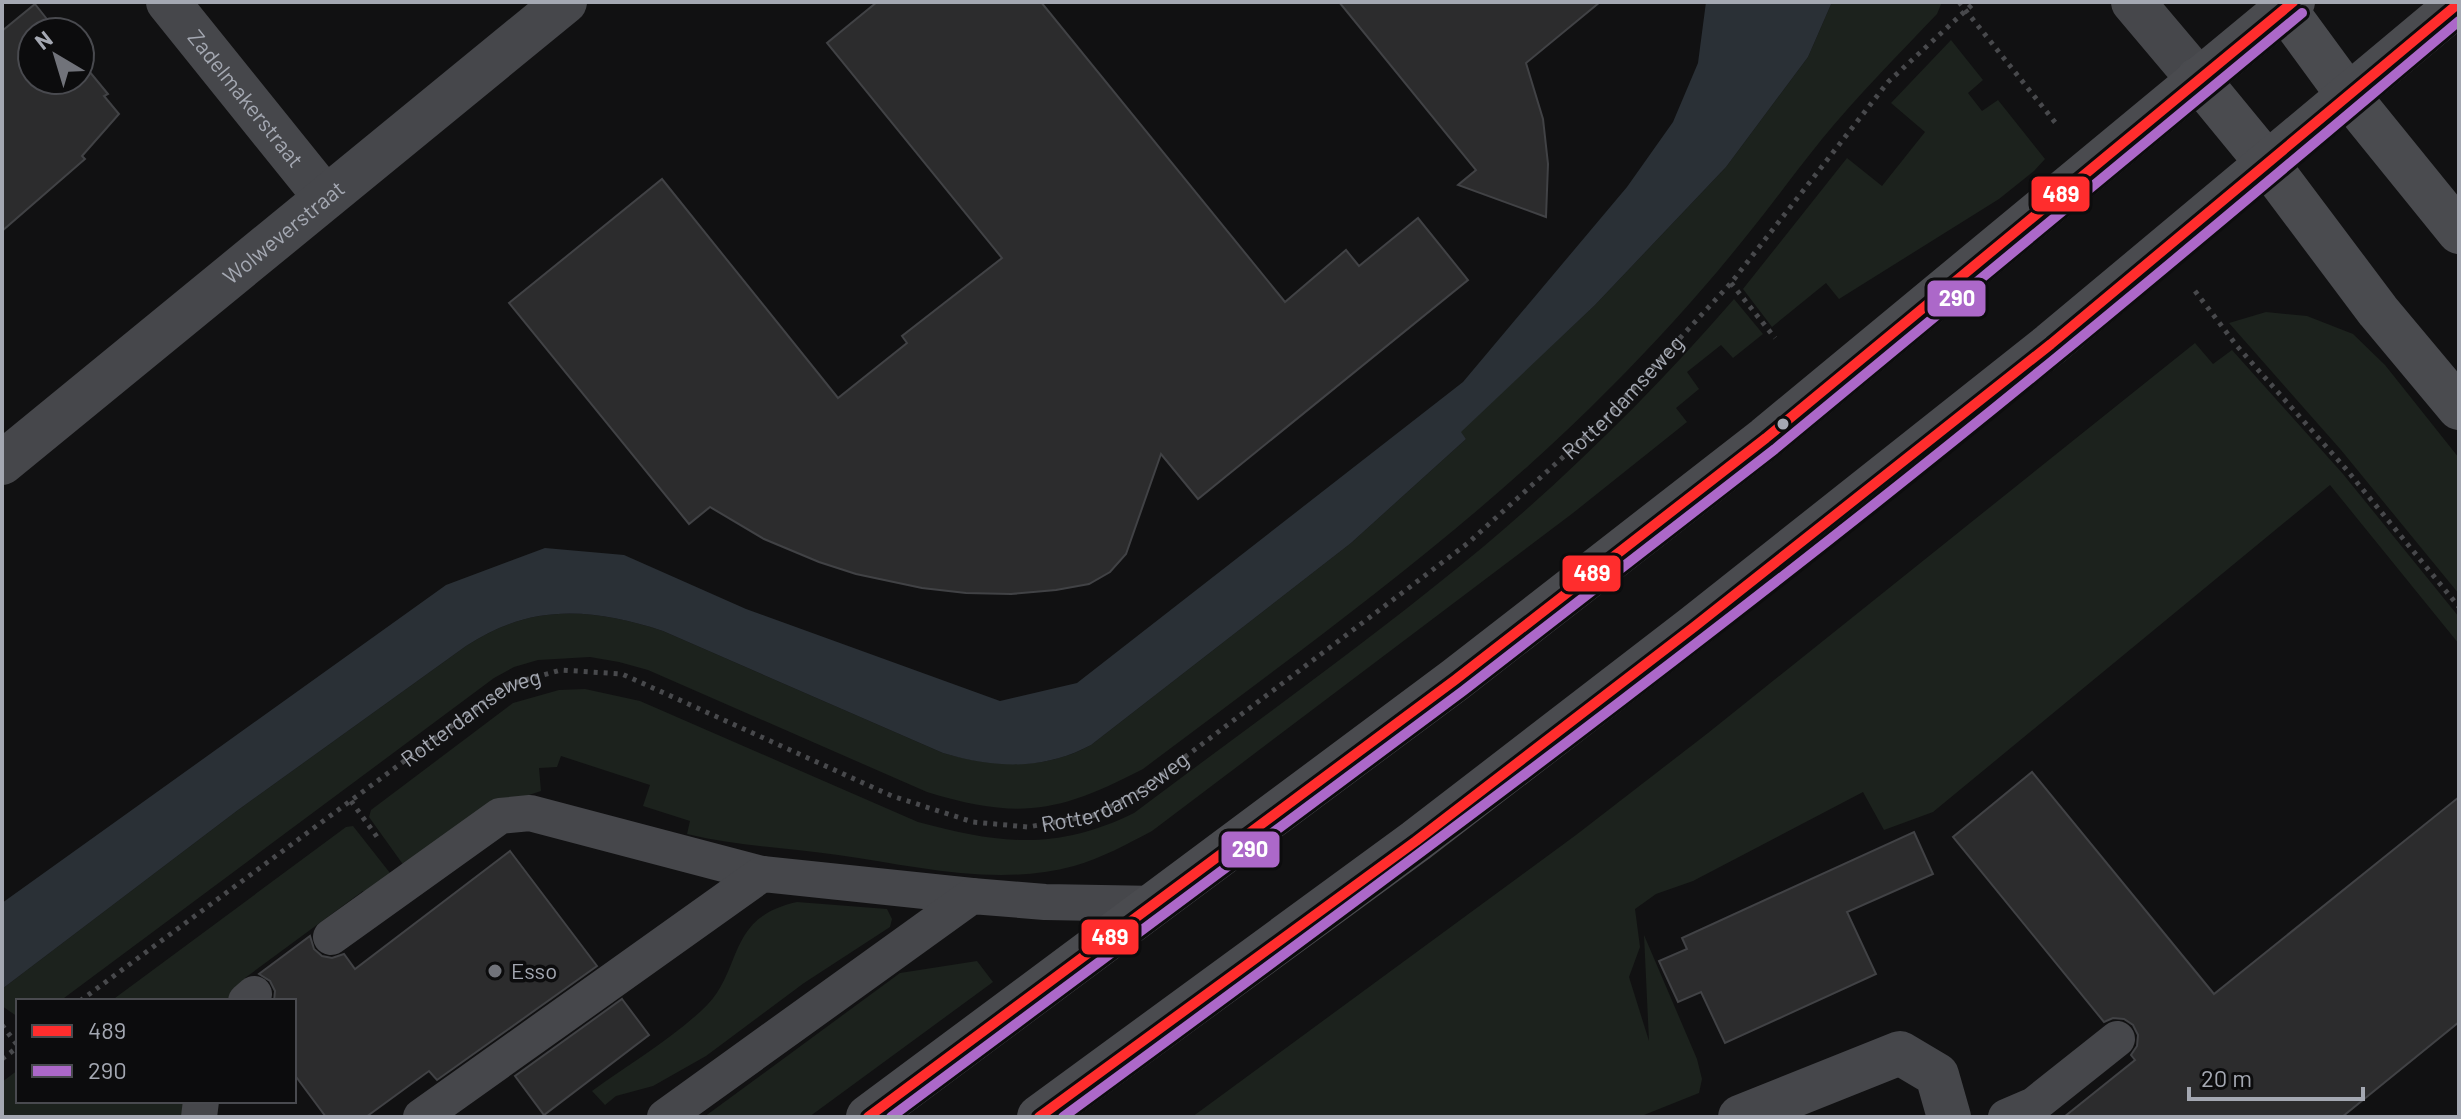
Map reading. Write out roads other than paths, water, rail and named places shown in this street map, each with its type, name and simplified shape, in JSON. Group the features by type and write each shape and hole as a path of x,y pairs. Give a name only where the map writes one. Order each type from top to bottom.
{"main road":[{"path":"1039,1117 1416,841 1694,627 2051,344 2459,3"},
{"path":"868,1117 1455,680 1766,438 2286,4 2348,95 2459,232"},
{"path":"2198,79 2267,163 2378,311 2459,408"}],"street":[{"name":"Zadelmakerstraat","path":"168,2 325,197"},
{"name":"Wolweverstraat","path":"2,463 565,2"},
{"path":"2133,2 2198,79"},
{"path":"1740,1117 1900,1053 1937,1075 1949,1117"}],"lane":[{"path":"331,937 500,816 530,813 762,874 1045,902 1158,904"},
{"path":"421,1117 762,874"},
{"path":"665,1117 972,896"},
{"path":"2006,1117 2034,1105 2117,1039"}],"place":[{"name":"Esso","path":"495,971"}]}
